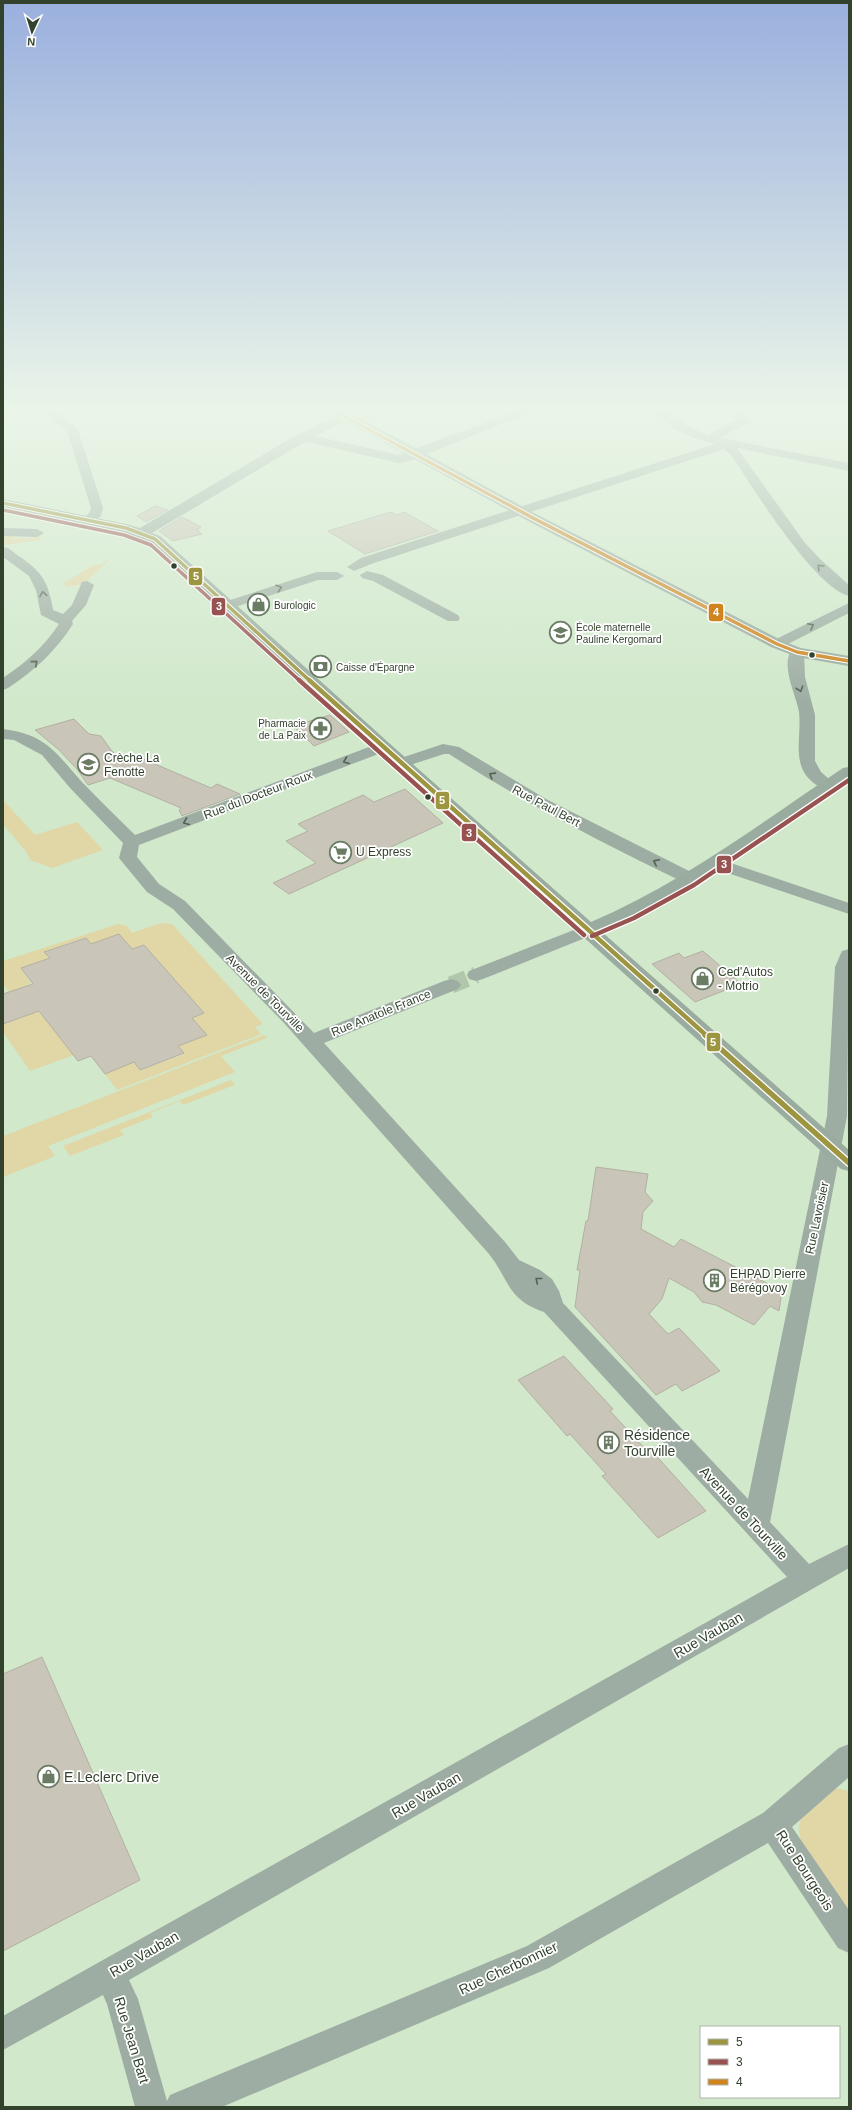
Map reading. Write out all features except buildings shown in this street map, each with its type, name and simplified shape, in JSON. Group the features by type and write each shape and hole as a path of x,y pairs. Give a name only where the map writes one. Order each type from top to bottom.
{"main road":[{"path":"27,507 89,519 142,533 155,539 383,747 849,1163"},
{"path":"142,533 185,507"},
{"path":"512,507 777,644 797,652 849,661"},
{"path":"589,930 631,912 691,880 849,772"}],"street":[{"path":"89,519 96,513 97,507"},
{"path":"348,576 366,561 530,507"},
{"path":"773,507 800,547 834,581 849,592"},
{"path":"3,532 37,533"},
{"path":"3,551 34,574 43,590 46,612 64,620"},
{"path":"229,605 317,576 348,576 362,579 367,575 378,578 453,618"},
{"path":"64,620 74,614 83,600 87,585"},
{"path":"777,644 849,607"},
{"path":"3,685 31,666 48,651 66,624 64,620"},
{"path":"797,652 794,664 807,714 807,757 810,768 817,778 829,786"},
{"path":"3,725 10,735 35,744 48,752 77,786 132,842"},
{"name":"Rue du Docteur Roux","path":"132,842 383,747"},
{"name":"Rue Paul Bert","path":"401,763 443,749 453,750 512,788 557,813 691,880"},
{"name":"Avenue de Tourville","path":"132,842 129,848 128,858 146,880 163,895 179,905 311,1041 511,1266 521,1288 538,1301 552,1306 806,1579"},
{"path":"716,863 849,909"},
{"path":"476,975 589,930"},
{"name":"Rue Lavoisier","path":"756,1526 832,1147 837,1116 846,980 844,967 849,955"},
{"name":"Rue Anatole France","path":"311,1041 451,985"},
{"name":"Rue Vauban","path":"3,2034 849,1555"},
{"name":"Rue Cherbonnier","path":"182,2107 538,1957 774,1823 849,1758"},
{"name":"Rue Bourgeois","path":"774,1823 849,1936"},
{"name":"Rue Jean Bart","path":"109,1974 122,1999 152,2107"}],"shaded area":[{"path":"6,535 13,536 13,538 29,538 41,535 39,540 5,545 3,544 3,537"},
{"path":"111,558 84,584 66,587 64,583 92,566 102,564"},
{"path":"3,800 35,835 77,822 103,850 52,868 30,860 27,853 3,824"},
{"path":"161,923 172,924 263,1024 255,1027 261,1034 117,1090 105,1074 134,1062 141,1070 184,1054 178,1046 206,1035 192,1018 204,1013 144,945 132,949 119,934 91,944 86,938 45,951 50,958 21,968 31,984 9,992 3,984 3,961 118,924 127,926 132,933"},
{"path":"52,1006 74,1055 30,1071 3,1032 3,1024"},
{"path":"264,1035 267,1038 221,1056 235,1072 48,1146 55,1156 3,1177 3,1136"},
{"path":"231,1080 235,1085 183,1105 180,1101 150,1113 153,1117 120,1130 124,1135 70,1156 63,1146"},
{"path":"837,1788 849,1791 849,1908 846,1908 802,1844 799,1828 802,1818 810,1807 821,1797"}],"tunnel":[{"path":"451,985 476,975"}],"transit line":[{"name":"5","path":"25,507 126,528 155,539 383,747 849,1163"},
{"name":"4","path":"513,507 777,644 797,652 849,661"},
{"name":"3","path":"3,510 124,535 151,545 378,752 584,935"},
{"name":"3","path":"592,936 634,918 694,885 849,780"}],"place":[{"name":"Burologic","path":"258,605"},
{"name":"École maternelle Pauline Kergomard","path":"560,633"},
{"name":"Caisse d'Épargne","path":"320,667"},
{"name":"Pharmacie de La Paix","path":"321,729"},
{"name":"Crèche La Fenotte","path":"88,765"},
{"name":"U Express","path":"341,852"},
{"name":"Ced'Autos - Motrio","path":"702,979"},
{"name":"EHPAD Pierre Bérégovoy","path":"714,1281"},
{"name":"Résidence Tourville","path":"609,1443"},
{"name":"E.Leclerc Drive","path":"49,1777"}]}
